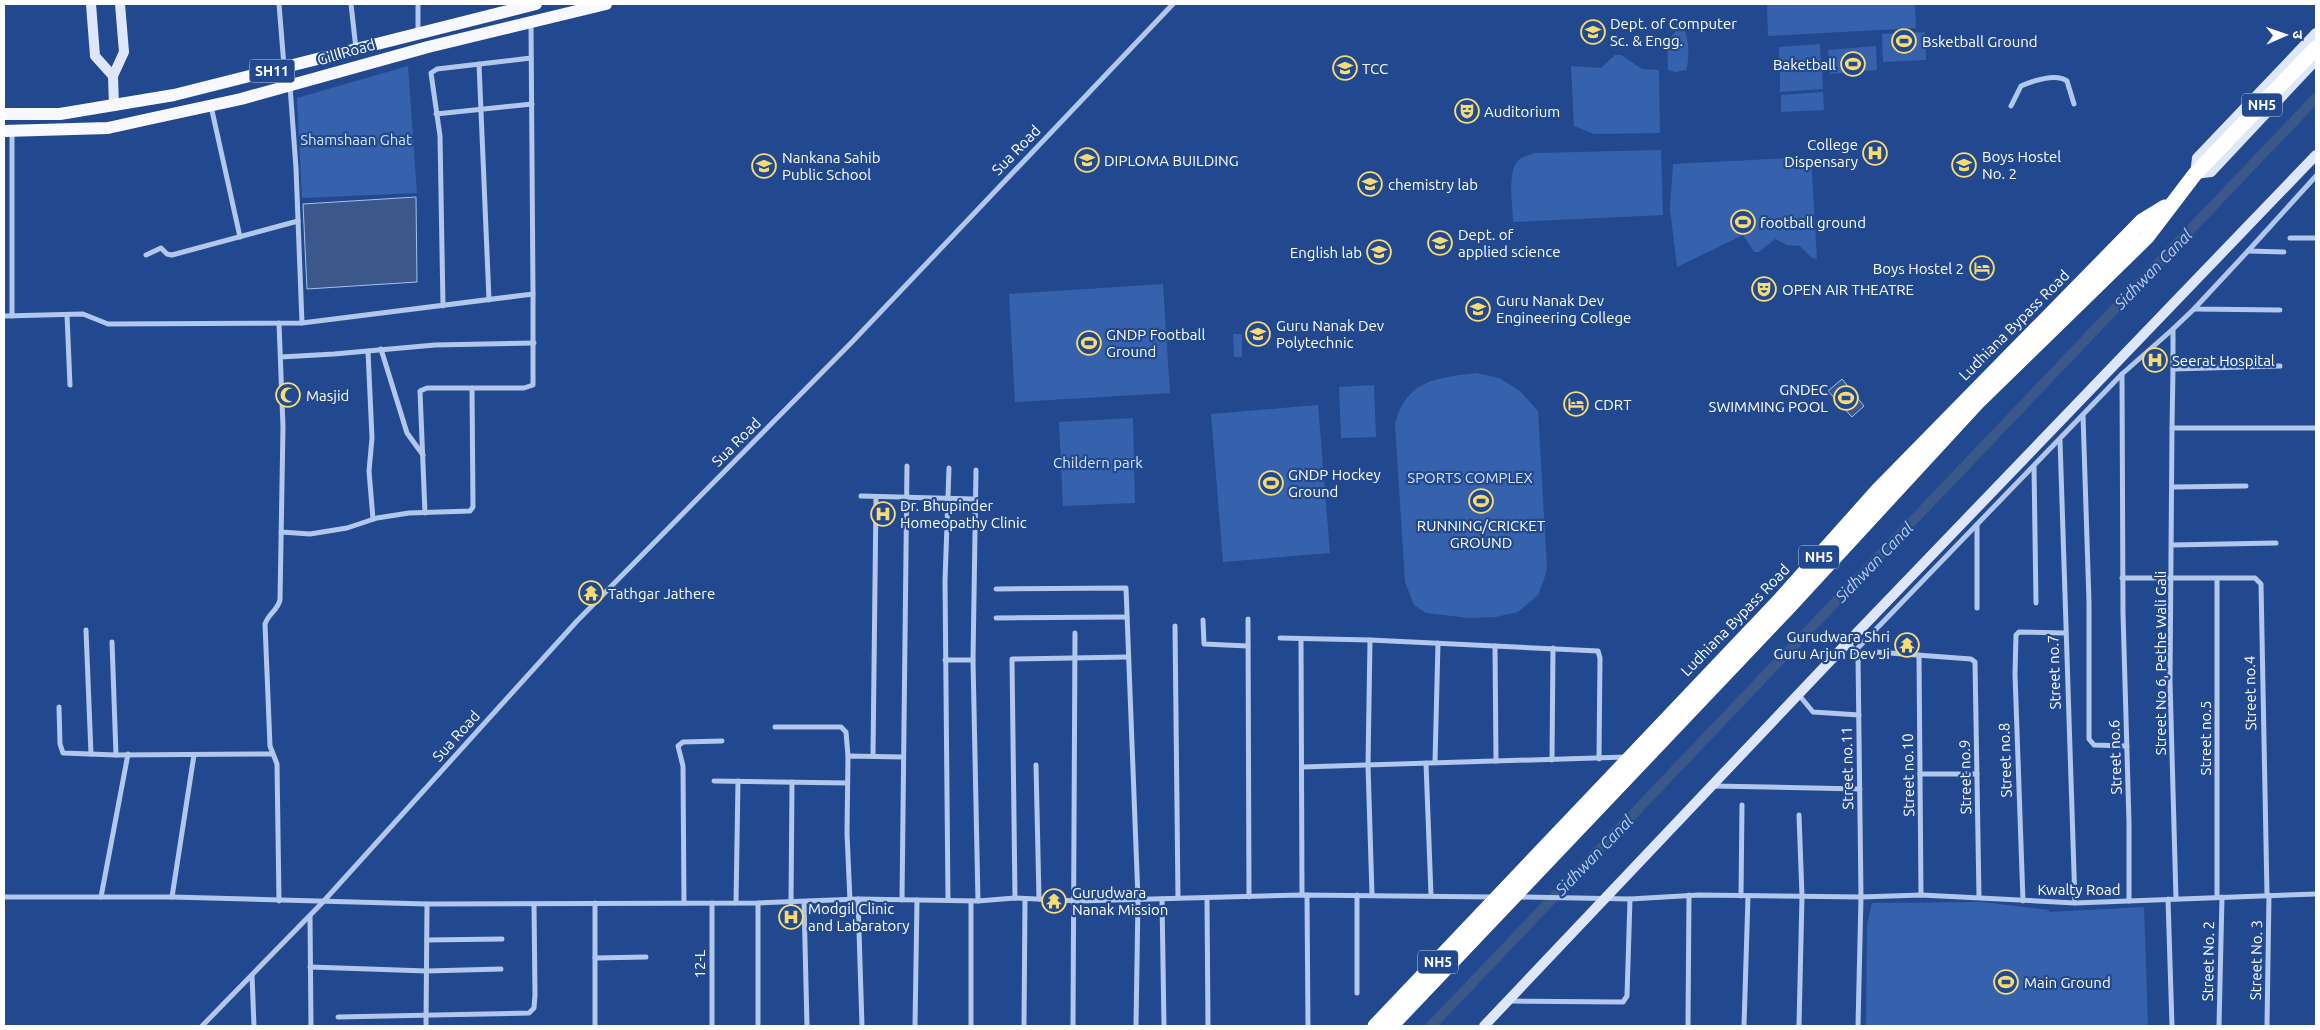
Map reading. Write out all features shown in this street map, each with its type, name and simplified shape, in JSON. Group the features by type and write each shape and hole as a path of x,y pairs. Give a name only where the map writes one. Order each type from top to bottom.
{"highway":[{"name":"NH5","path":"2195,174 2316,48"},
{"name":"Ludhiana Bypass Road","path":"1391,1026 1787,609 1977,403 2147,236 2195,174"},
{"name":"Ludhiana Bypass Road","path":"1375,1026 1513,897 1629,757 1780,600 1878,490 1970,394 2142,221 2170,204"}],"main road":[{"name":"Gill Road","path":"4,114 53,114 114,106 174,95 536,4"},
{"name":"Gill Road","path":"6,132 108,128 290,86 384,58 606,4"}],"street":[{"path":"91,4 95,56 113,76"},
{"path":"114,106 113,76 124,52 120,4"},
{"path":"279,4 284,68"},
{"path":"351,4 356,49"},
{"path":"418,4 418,33"},
{"name":"Sua Road","path":"202,1026 310,916 577,620 852,342 1173,4"},
{"path":"426,513 420,391 427,388 524,388 533,385 531,21"},
{"path":"2316,32 2197,158 2195,174 2211,172 2316,60"},
{"path":"443,306 440,147 431,73 437,69 531,58"},
{"path":"479,64 489,300"},
{"path":"2012,106 2021,86 2035,81 2058,78 2067,80 2074,104"},
{"path":"290,86 302,323"},
{"path":"436,114 532,104"},
{"path":"211,105 240,237"},
{"path":"6,132 12,316"},
{"path":"1484,1026 1608,898 1848,642 2316,155"},
{"path":"1856,653 2122,374 2194,309 2316,176"},
{"path":"146,255 161,248 167,254 172,255 298,221"},
{"path":"2290,238 2316,238"},
{"path":"2248,252 2284,252"},
{"path":"4,316 87,315 108,324 302,323 534,294"},
{"path":"2194,309 2280,310"},
{"path":"68,315 70,385"},
{"path":"279,323 283,427 280,600 278,607 268,616 265,624 271,754 277,764 279,901"},
{"name":"Street No 6, Pethe Wali Gali","path":"2173,329 2170,681 2176,899"},
{"path":"281,357 452,344 534,343"},
{"path":"381,349 406,433 423,455"},
{"path":"368,350 372,438 369,471 373,519"},
{"path":"2173,369 2280,366"},
{"name":"Street no.6","path":"2122,374 2122,613 2127,746 2129,901"},
{"path":"281,532 310,534 348,528 373,519 426,513 470,511 473,507 472,388"},
{"path":"2083,415 2089,602 2089,739 2094,745 2127,746"},
{"path":"2172,428 2316,428"},
{"name":"Street no.7","path":"2060,440 2075,903"},
{"path":"902,900 902,757 907,466"},
{"path":"2034,466 2036,603"},
{"path":"948,900 945,660 949,468"},
{"path":"971,1026 974,901 973,660 974,499 976,470"},
{"path":"2173,487 2246,486"},
{"path":"861,496 974,499"},
{"path":"873,756 876,497"},
{"path":"1977,525 1977,608"},
{"path":"2172,545 2276,544"},
{"name":"Street no.4","path":"2122,578 2217,580 2255,578 2261,584 2268,894"},
{"name":"Street no.5","path":"2217,580 2220,897"},
{"path":"996,589 1126,588 1138,899 1136,1026"},
{"path":"996,618 1126,617"},
{"path":"1248,619 1249,898"},
{"path":"1203,620 1204,644 1248,646"},
{"path":"1175,626 1178,898"},
{"path":"86,630 91,754"},
{"path":"1073,1026 1075,633"},
{"name":"Street no.8","path":"2023,901 2015,674 2017,634 2065,633"},
{"path":"1280,638 1593,650 1600,654 1598,759"},
{"path":"1301,639 1304,895 1308,1026"},
{"path":"1370,640 1368,765 1372,895"},
{"path":"112,642 116,755"},
{"path":"1848,642 1856,653"},
{"path":"1435,762 1438,643"},
{"path":"1495,646 1496,761"},
{"path":"1552,760 1553,648"},
{"path":"1856,653 1876,652 1919,656"},
{"name":"Street no.11","path":"1856,653 1859,715 1861,897 1858,1026"},
{"name":"Street no.9","path":"1919,656 1971,659 1977,666 1979,896"},
{"name":"Street no.10","path":"1919,656 1921,895"},
{"path":"1015,898 1012,659 1128,657"},
{"path":"945,660 973,660"},
{"path":"1799,695 1813,712 1859,715"},
{"path":"59,707 60,744 63,753 116,755 271,754"},
{"path":"775,726 841,727 846,732 850,901"},
{"path":"684,903 683,766 678,746 683,742 722,741"},
{"path":"101,897 128,754"},
{"path":"172,897 194,755"},
{"path":"848,756 902,757"},
{"path":"1302,767 1629,757"},
{"path":"1426,763 1431,896"},
{"path":"1036,765 1039,899"},
{"path":"1920,774 1977,774"},
{"path":"714,781 847,783"},
{"path":"736,903 738,781"},
{"path":"791,902 792,782"},
{"path":"1713,786 1860,789"},
{"path":"1740,896 1742,805"},
{"path":"1799,816 1802,896 1799,1026"},
{"name":"Kwalty Road","path":"4,897 172,897 322,903 534,904 758,903 858,900 974,901 1015,898 1075,900 1249,898 1304,895 1630,899 1689,895 1861,897 1921,895 1979,896 2023,901 2075,903 2268,894 2316,894"},
{"name":"Street No. 3","path":"2267,1026 2268,894"},
{"path":"1357,895 1357,994"},
{"path":"1688,1026 1689,895"},
{"path":"1744,1026 1748,896"},
{"name":"Street No. 2","path":"2219,1026 2220,897"},
{"path":"1207,898 1208,1026"},
{"path":"1024,1026 1025,899"},
{"path":"1162,899 1164,1026"},
{"path":"1508,1001 1623,1002 1627,996 1630,899"},
{"path":"2168,899 2172,1026"},
{"path":"858,900 862,1026"},
{"path":"915,1026 917,900"},
{"path":"804,902 807,1026"},
{"path":"595,903 595,1026"},
{"name":"12-L","path":"712,903 712,1026"},
{"path":"758,903 758,1026"},
{"path":"426,1026 427,904"},
{"path":"338,1018 426,1014 529,1013 534,1008 536,995 534,904"},
{"path":"310,916 311,1026"},
{"path":"427,940 502,939"},
{"path":"595,958 646,957"},
{"path":"310,967 427,970 501,969"},
{"path":"252,975 254,1026"}],"green space":[{"path":"1767,4 1915,4 1916,28 1768,36"},
{"path":"1678,29 1684,29 1686,34 1688,60 1686,70 1675,72 1668,70 1667,41"},
{"name":"Bsketball Ground","path":"1925,32 1926,60 1883,62 1882,34"},
{"path":"1820,44 1821,63 1779,67 1779,47"},
{"name":"Baketball","path":"1876,46 1877,70 1830,74 1828,50"},
{"path":"1615,55 1621,55 1642,69 1659,70 1660,133 1594,134 1574,126 1571,66 1601,68"},
{"name":"Shamshaan Ghat","path":"408,66 417,193 302,198 297,98"},
{"path":"1822,68 1823,89 1780,92 1780,72"},
{"path":"1823,92 1824,110 1781,112 1781,95"},
{"path":"1661,150 1663,215 1513,222 1513,171 1516,164 1523,157 1535,153"},
{"name":"football ground","path":"1811,157 1817,259 1812,258 1800,246 1787,245 1775,239 1759,252 1754,252 1743,235 1677,267 1670,209 1673,164"},
{"name":"GNDP Football Ground","path":"1163,284 1170,393 1015,402 1009,294"},
{"path":"1233,334 1242,334 1242,357 1234,357"},
{"name":"SPORTS COMPLEX","path":"1476,373 1499,378 1520,391 1538,411 1547,567 1538,595 1518,612 1496,617 1469,618 1426,613 1414,605 1405,582 1395,424 1400,409 1415,390 1436,380"},
{"path":"1374,385 1376,437 1341,438 1339,387"},
{"name":"GNDP Hockey Ground","path":"1318,405 1330,553 1223,562 1211,414"},
{"name":"Childern park","path":"1133,418 1135,503 1063,506 1059,422"},
{"name":"Main Ground","path":"1983,902 2049,910 2049,912 2144,907 2148,1026 1866,1026 1867,925 1872,903"}],"shaded area":[{"path":"416,197 417,282 307,289 303,204"},
{"name":"GNDEC SWIMMING POOL","path":"1842,379 1864,406 1852,417 1828,391"}],"waterway":[{"name":"Sidhwan Canal","path":"1431,1026 2316,98"}],"place":[{"name":"Dept. of Computer Sc. & Engg.","path":"1593,32"},
{"name":"Bsketball Ground","path":"1904,41"},
{"name":"Baketball","path":"1853,64"},
{"name":"TCC","path":"1345,68"},
{"name":"Auditorium","path":"1467,111"},
{"name":"College Dispensary","path":"1875,153"},
{"name":"DIPLOMA BUILDING","path":"1087,160"},
{"name":"Boys Hostel No. 2","path":"1964,165"},
{"name":"Nankana Sahib Public School","path":"764,166"},
{"name":"chemistry lab","path":"1370,184"},
{"name":"football ground","path":"1743,222"},
{"name":"Dept. of applied science","path":"1440,243"},
{"name":"English lab","path":"1379,252"},
{"name":"Boys Hostel 2","path":"1982,268"},
{"name":"OPEN AIR THEATRE","path":"1764,289"},
{"name":"Guru Nanak Dev Engineering College","path":"1478,309"},
{"name":"Guru Nanak Dev Polytechnic","path":"1258,334"},
{"name":"GNDP Football Ground","path":"1089,343"},
{"name":"Seerat Hospital","path":"2155,360"},
{"name":"Masjid","path":"288,395"},
{"name":"GNDEC SWIMMING POOL","path":"1846,398"},
{"name":"CDRT","path":"1576,404"},
{"name":"GNDP Hockey Ground","path":"1271,483"},
{"name":"RUNNING/CRICKET GROUND","path":"1481,501"},
{"name":"Dr. Bhupinder Homeopathy Clinic","path":"883,514"},
{"name":"Tathgar Jathere","path":"591,593"},
{"name":"Gurudwara Shri Guru Arjun Dev Ji","path":"1907,645"},
{"name":"Gurudwara Nanak Mission","path":"1054,901"},
{"name":"Modgil Clinic and Labaratory","path":"791,917"},
{"name":"Main Ground","path":"2006,982"}]}
